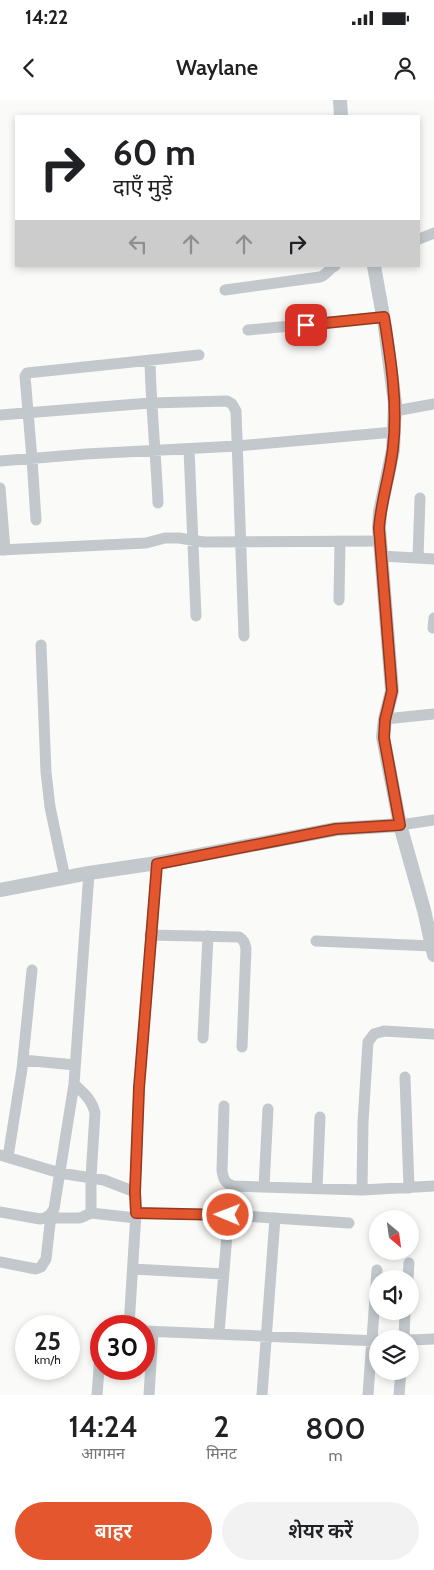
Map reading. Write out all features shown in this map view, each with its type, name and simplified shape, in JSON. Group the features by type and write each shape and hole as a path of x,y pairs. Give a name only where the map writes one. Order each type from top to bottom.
{"street":[{"path":"340,100 341,115"},
{"path":"420,239 434,234"},
{"path":"225,290 320,277 333,267"},
{"path":"316,941 433,950 424,910 400,825 384,738 385,720 392,691 379,528 380,512 392,450 395,410 384,317 374,267"},
{"path":"248,330 384,317"},
{"path":"36,520 24,376 27,373 199,355"},
{"path":"150,360 150,403 158,503"},
{"path":"0,415 150,403 227,401 232,404 236,411 244,636"},
{"path":"395,410 434,404"},
{"path":"0,461 237,446 394,432"},
{"path":"189,449 196,616"},
{"path":"0,488 2,550 146,542 166,538 204,542 380,541"},
{"path":"418,558 420,498"},
{"path":"339,600 340,541"},
{"path":"381,556 434,559"},
{"path":"41,645 46,772 50,807 65,878"},
{"path":"385,720 434,714"},
{"path":"0,890 89,873 157,864 336,829 400,825 434,820"},
{"path":"130,1315 136,1216 135,1192 139,1088 157,864"},
{"path":"0,1262 36,1268 41,1267 46,1259 51,1216 54,1209 74,1084 89,873"},
{"path":"150,935 239,937 243,939 245,943 242,1047"},
{"path":"203,1038 208,936"},
{"path":"32,970 23,1060 4,1156 60,1173 91,1177 135,1192"},
{"path":"362,1190 362,1122 368,1042 374,1034 384,1031 434,1034"},
{"path":"23,1060 75,1065"},
{"path":"405,1077 409,1188"},
{"path":"74,1084 88,1097 93,1105 95,1114 91,1213"},
{"path":"224,1106 222,1170 223,1178 230,1185 362,1190 434,1186"},
{"path":"264,1187 268,1109"},
{"path":"317,1189 320,1117"},
{"path":"219,1333 230,1185"},
{"path":"0,1212 40,1219 51,1216 80,1218 91,1213 136,1216 228,1215 348,1223"},
{"path":"262,1395 275,1218"},
{"path":"409,1263 409,1270"},
{"path":"133,1269 224,1274"},
{"path":"155,1331 369,1341"},
{"path":"419,1340 434,1339"},
{"path":"97,1395 98,1380"},
{"path":"148,1380 148,1395"},
{"path":"368,1395 370,1380"},
{"path":"399,1395 400,1380"}],"route":[{"path":"228,1215 136,1213 135,1192 139,1088 157,864 336,829 400,825 384,738 385,720 392,691 379,528 395,422 395,404 384,317 306,325"}]}
